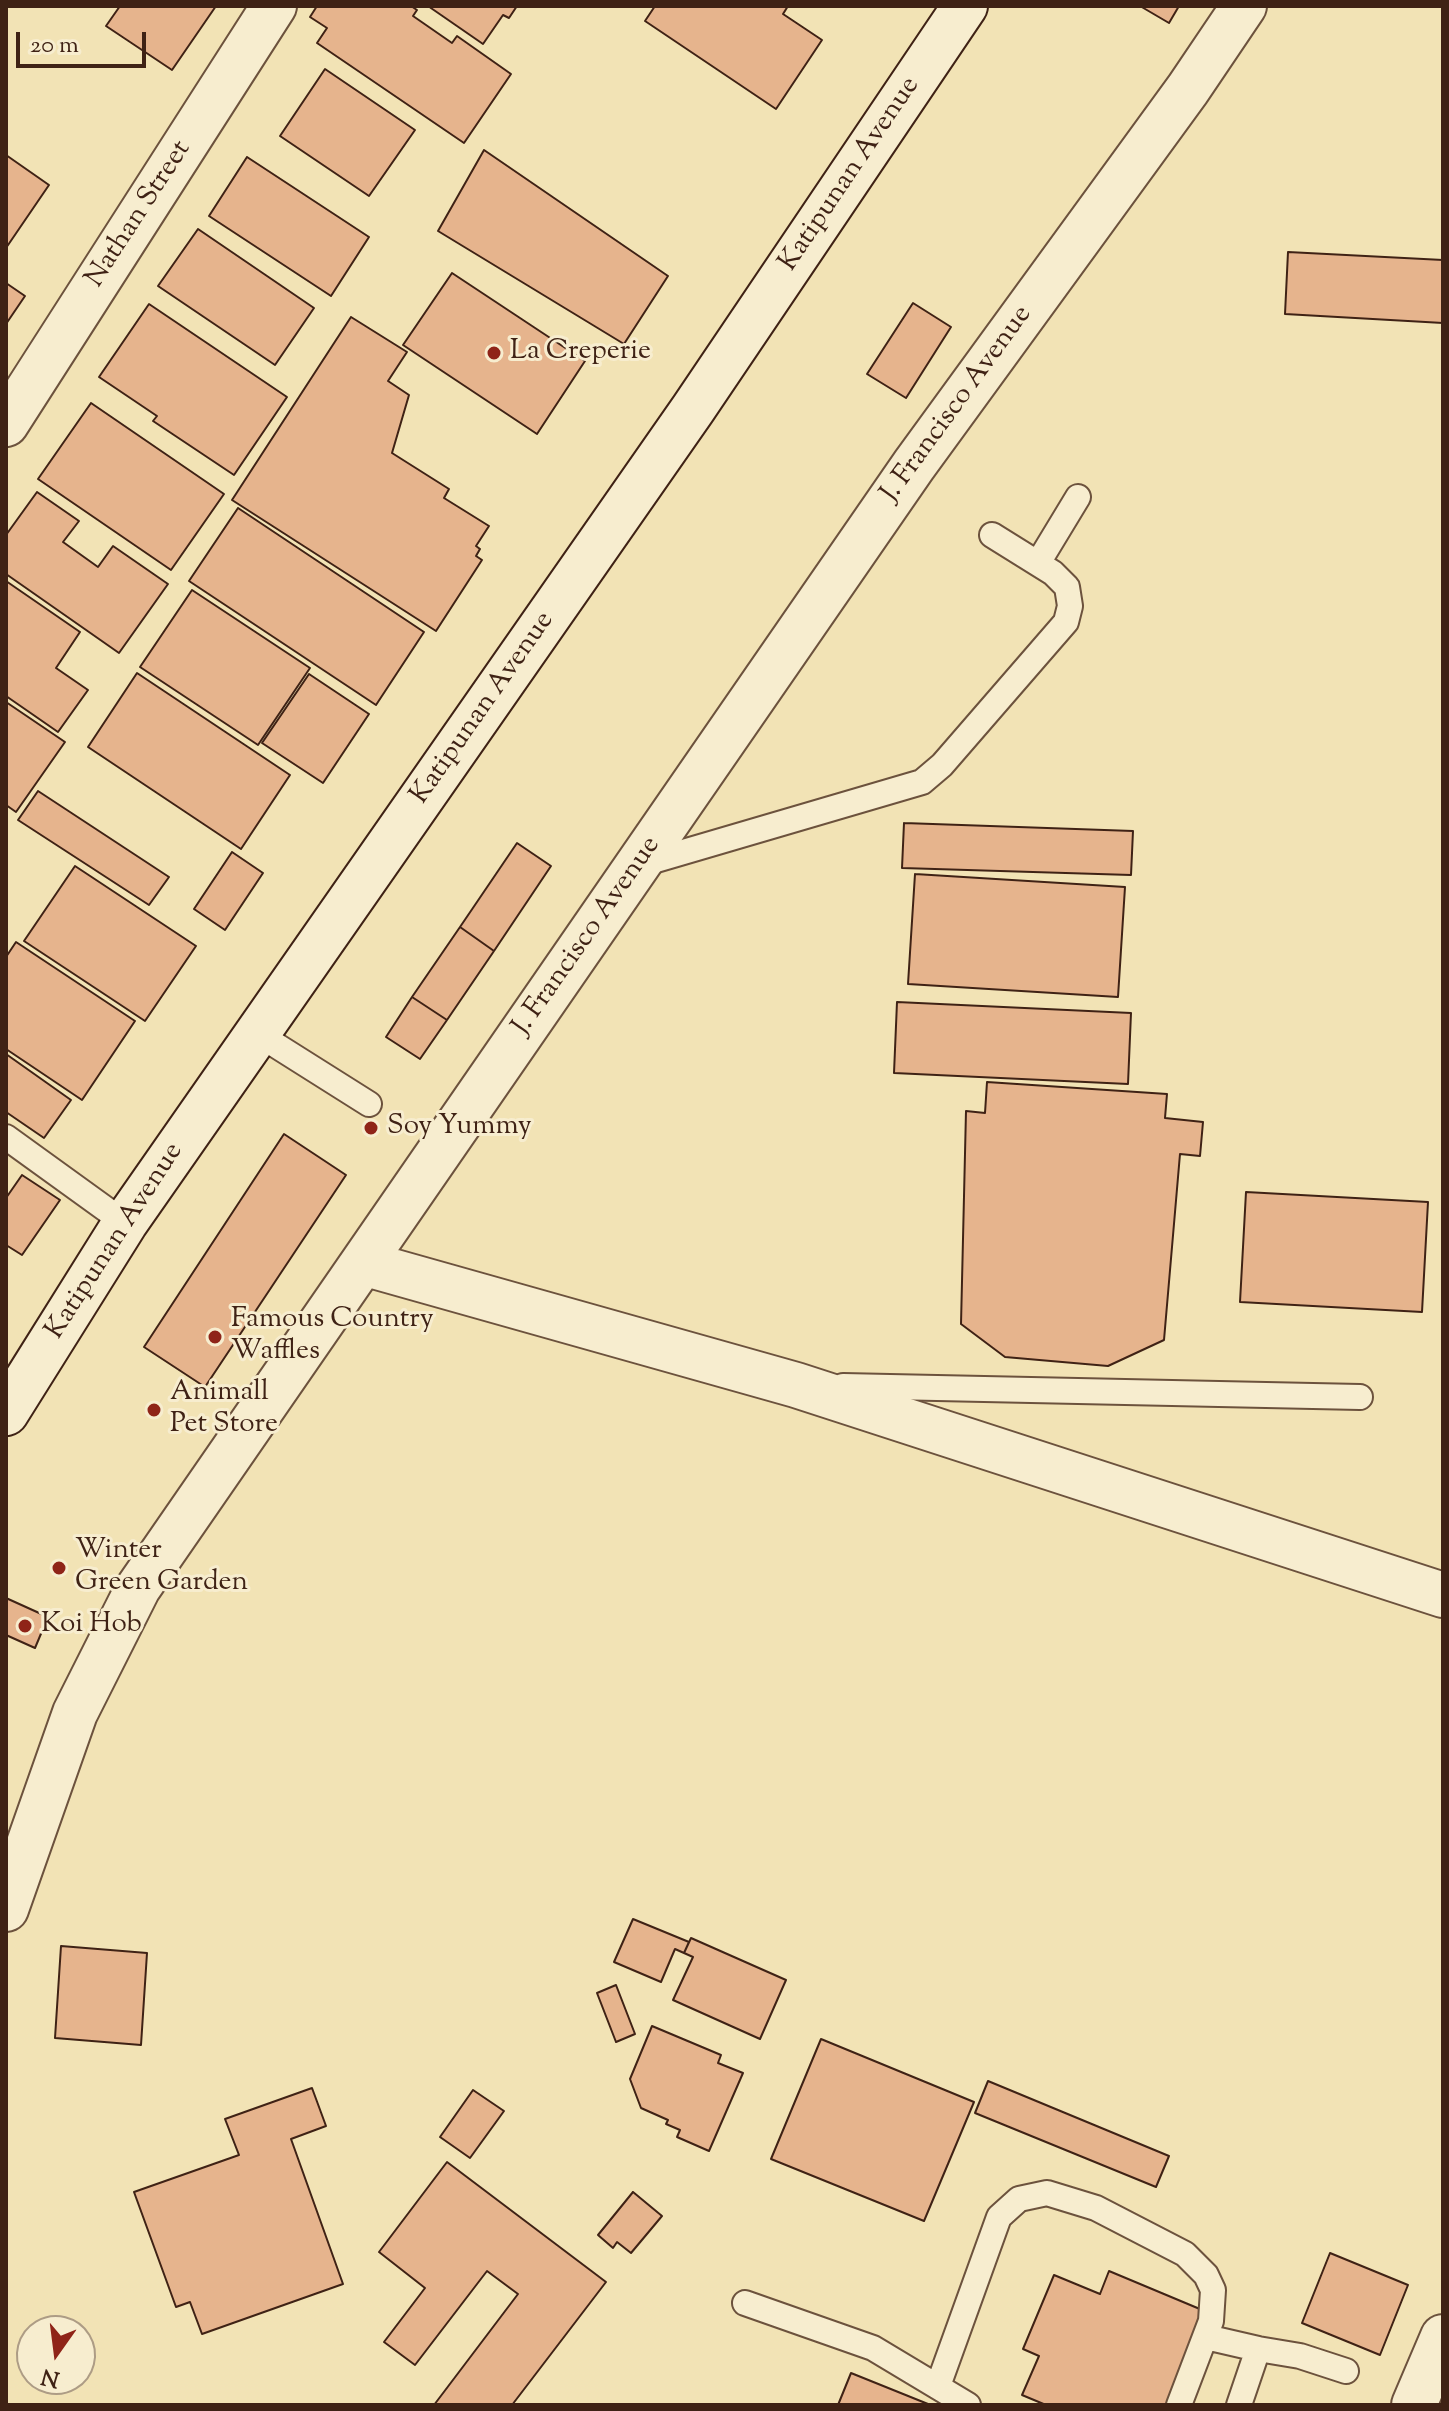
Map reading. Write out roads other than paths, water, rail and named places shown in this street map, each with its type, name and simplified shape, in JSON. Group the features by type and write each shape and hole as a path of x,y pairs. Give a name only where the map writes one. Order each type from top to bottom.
{"street":[{"name":"Nathan Street","path":"6,424 274,6"},
{"name":"Katipunan Avenue","path":"6,1413 125,1223 684,422 965,6"},
{"name":"J. Francisco Avenue","path":"6,1909 75,1713 138,1588 914,465 1188,89 1244,6"},
{"path":"363,1263 796,1385 1443,1595"},
{"path":"1414,2405 1443,2337"}],"lane":[{"path":"1038,563 1078,497"},
{"path":"637,866 922,782 942,765 1066,622 1070,606 1067,587 1038,563 992,535"},
{"path":"258,1034 369,1104"},
{"path":"6,1137 125,1223"},
{"path":"796,1385 1360,1397"},
{"path":"938,2386 991,2233 1008,2208 1031,2194 1066,2197 1096,2208 1185,2254 1206,2275 1213,2290 1214,2302 1206,2337 1179,2405"},
{"path":"745,2303 873,2348 968,2405"},
{"path":"1206,2337 1300,2356 1346,2371"},
{"path":"1239,2405 1258,2349"}],"place":[{"name":"La Creperie","path":"494,353"},
{"name":"Soy Yummy","path":"371,1128"},
{"name":"Famous Country Waffles","path":"215,1337"},
{"name":"Animall Pet Store","path":"154,1410"},
{"name":"Winter Green Garden","path":"59,1568"},
{"name":"Koi Hob","path":"25,1626"}]}
